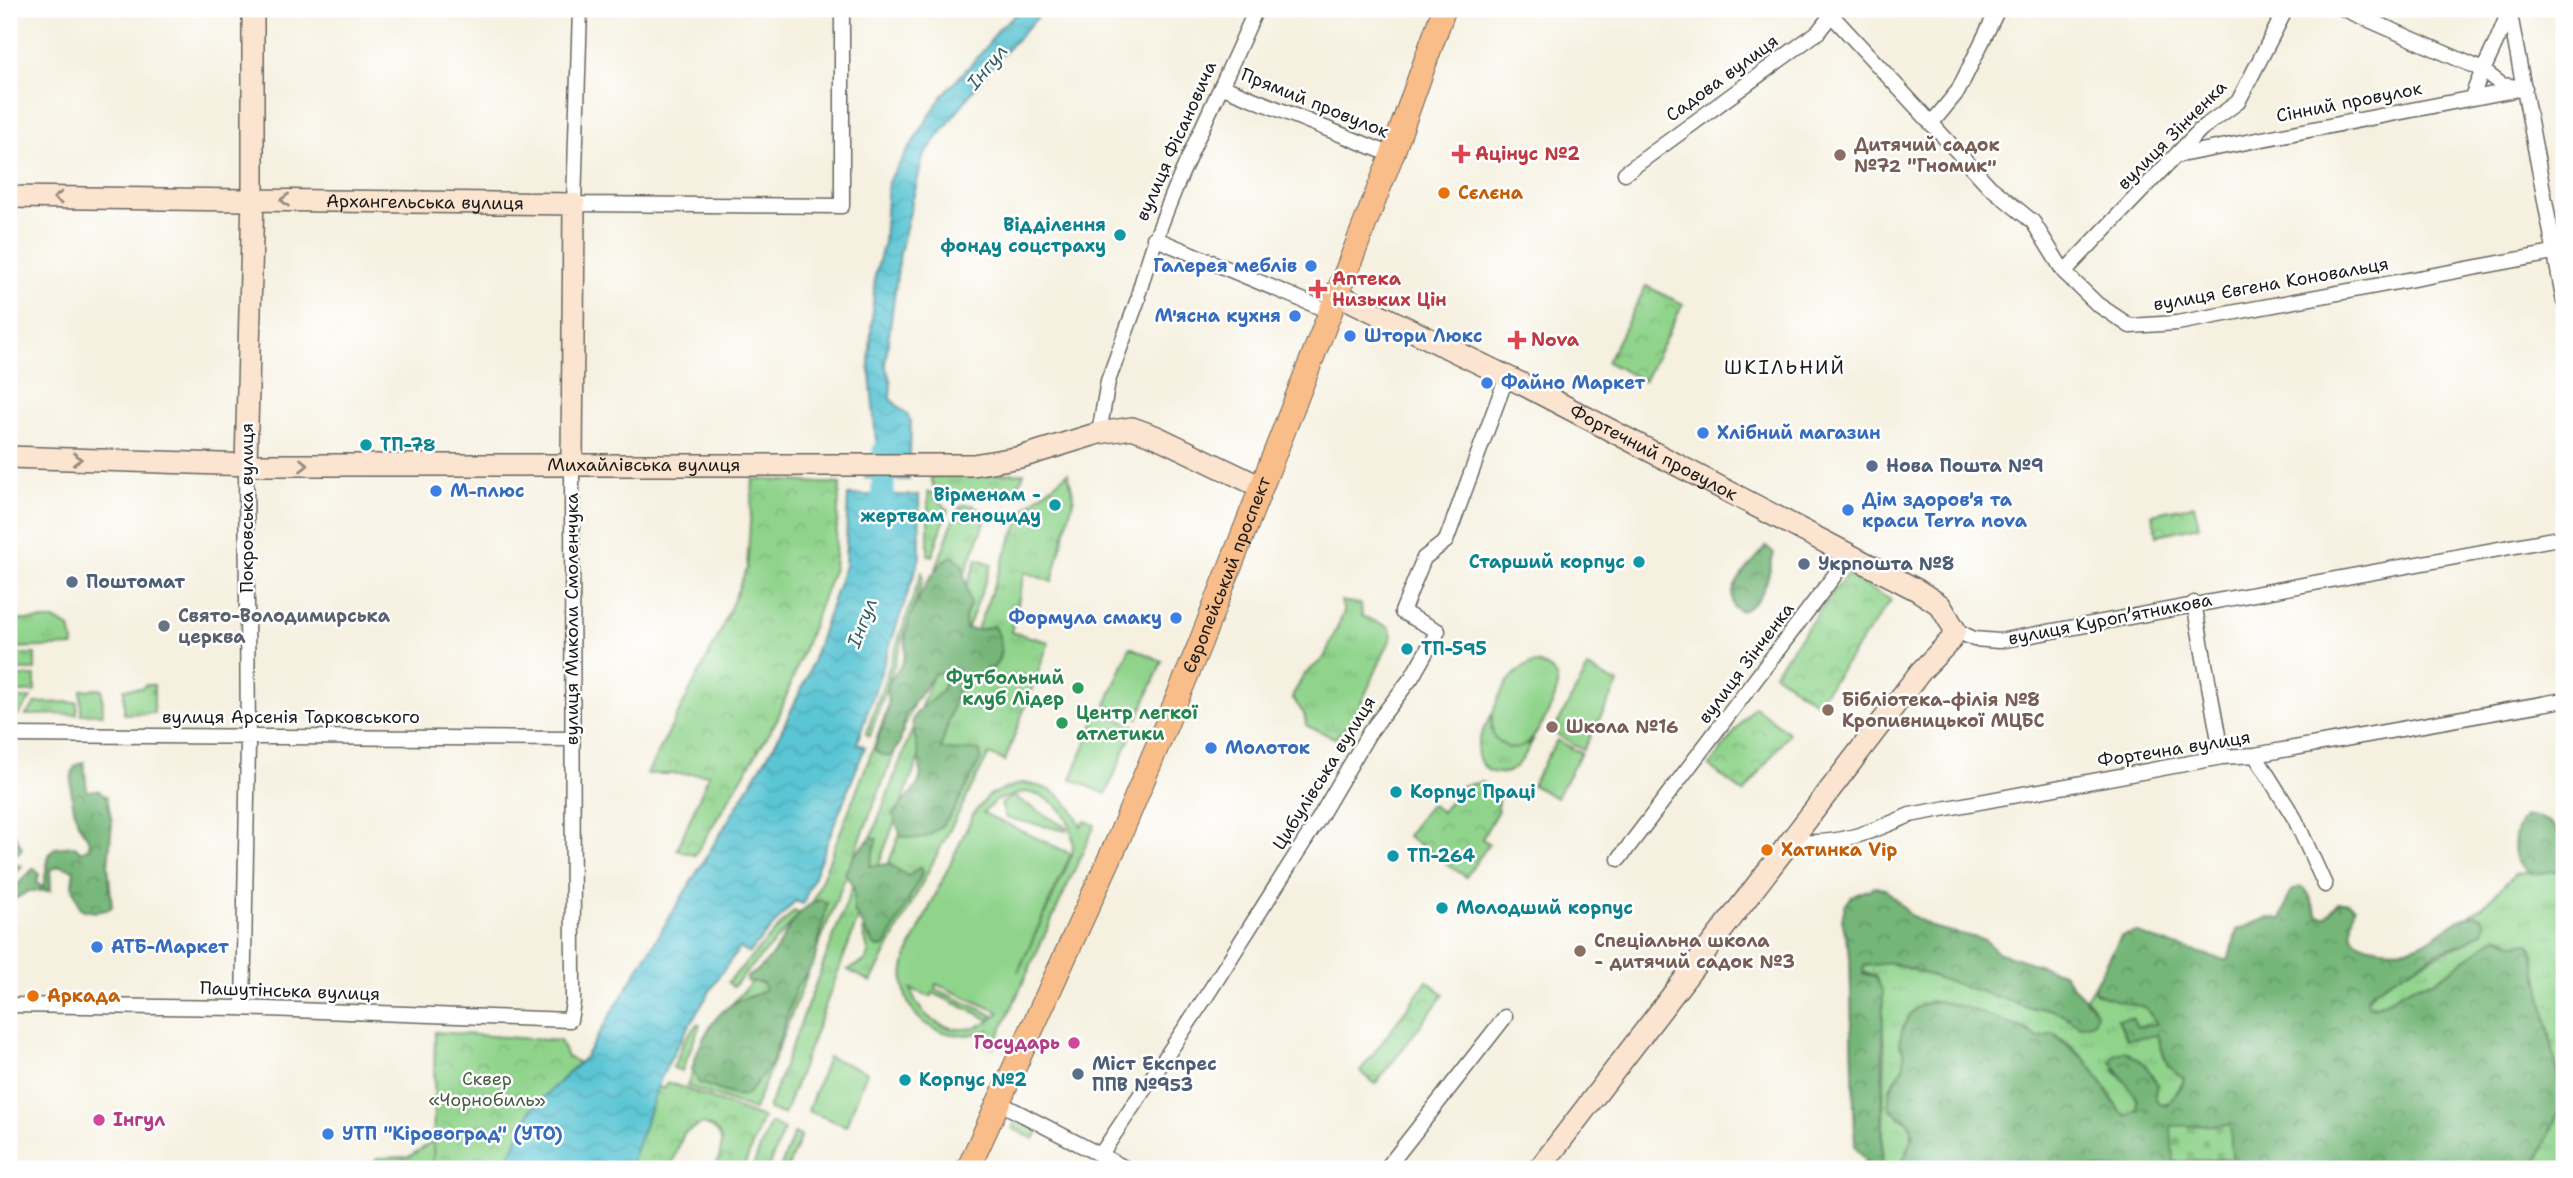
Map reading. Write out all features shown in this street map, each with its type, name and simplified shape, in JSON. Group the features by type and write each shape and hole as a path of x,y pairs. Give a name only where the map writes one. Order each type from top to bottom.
{"main road":[{"name":"Європейський проспект","path":"968,1169 1118,840 1334,303 1392,155 1444,9"}],"street":[{"name":"Покровська вулиця","path":"243,1008 248,736 246,465 253,200 253,9"},
{"name":"вулиця Миколи Смоленчука","path":"570,1020 573,1002 574,204 580,9"},
{"name":"Архангельська вулиця","path":"9,198 842,206 842,9"},
{"name":"вулиця Фісановича","path":"1100,433 1108,381 1138,295 1154,238 1256,9"},
{"path":"1931,124 1958,91 1998,9"},
{"name":"вулиця Зінченка","path":"2064,272 2180,155 2202,129 2238,102 2286,9"},
{"path":"2344,9 2481,69 2502,85 2525,88"},
{"path":"2472,97 2481,69 2502,32 2509,9"},
{"path":"2509,9 2560,251 2564,302"},
{"name":"вулиця Євгена Коновальця","path":"1830,11 1989,186 2033,222 2064,272 2097,304 2130,327 2177,323 2560,251"},
{"name":"Садова вулиця","path":"1625,173 1818,32 1830,11"},
{"name":"Прямий провулок","path":"1223,87 1392,155"},
{"name":"Сінний провулок","path":"2180,155 2525,88"},
{"name":"Фортечний провулок","path":"1154,238 1334,303 1507,376 1850,555 1940,605 1955,630"},
{"name":"Цибулівська вулиця","path":"1101,1154 1216,982 1369,733 1412,677 1438,631 1402,611 1424,558 1446,541 1507,376"},
{"name":"Михайлівська вулиця","path":"9,457 246,465 928,466 997,462 1100,433 1139,429 1261,487"},
{"name":"вулиця Куропʼятникова","path":"1955,630 1974,639 1999,641 2564,537"},
{"name":"вулиця Зінченка","path":"1619,859 1850,555"},
{"path":"2194,603 2222,757"},
{"path":"1539,1169 1921,671 1951,640 1955,630"},
{"name":"Фортечна вулиця","path":"1793,841 1816,844 1867,835 1910,815 2222,757 2255,755 2564,700"},
{"name":"вулиця Арсенія Тарковського","path":"9,735 572,739"},
{"path":"2255,755 2295,819 2325,885"},
{"name":"Пашутінська вулиця","path":"9,1005 243,1008 570,1020"},
{"path":"1386,1169 1505,1017"},
{"path":"998,1102 1127,1169"}],"green space":[{"path":"1646,286 1683,304 1644,381 1607,362"},
{"path":"1024,473 1018,484 1009,491 985,497 934,488 930,476"},
{"path":"1068,473 1074,497 1052,582 1025,572 1011,632 1049,642 1005,761 989,754 871,982 848,970 865,961 869,954 863,931 1009,545 1026,507"},
{"path":"753,479 840,484 834,568 778,718 695,855 677,850 709,774 647,774 720,633 747,568"},
{"path":"928,492 933,493 948,510 932,556 928,555"},
{"path":"962,505 972,505 985,512 985,522 754,1110 687,1086 702,1046 733,1003 805,922 874,746 956,512"},
{"path":"2194,505 2199,526 2157,535 2152,514"},
{"path":"1766,546 1774,553 1765,587 1756,601 1741,611 1733,607 1732,598 1737,582"},
{"path":"953,556 962,563 970,604 965,618 966,629 980,630 993,626 999,637 1000,650 993,668 960,681 941,748 980,751 981,759 951,814 933,832 918,839 901,836 893,814 918,783 920,768 913,720 921,708 943,688 943,673 935,673 905,715 900,743 891,756 882,755 875,750 887,715 888,685 904,659 906,630 914,608 931,576"},
{"path":"977,559 992,564 784,1115 768,1109"},
{"path":"922,571 923,580 870,736 866,734"},
{"path":"1846,575 1891,600 1817,703 1774,673"},
{"path":"1341,601 1361,604 1362,616 1389,627 1392,636 1350,727 1344,728 1335,738 1307,726 1304,714 1292,697 1304,675 1324,658 1344,612"},
{"path":"9,620 55,620 70,628 74,646 9,648"},
{"path":"1130,647 1162,661 1138,718 1106,705"},
{"path":"9,654 35,654 35,670 9,670"},
{"path":"1535,663 1545,666 1556,677 1554,699 1532,739 1519,748 1512,748 1503,745 1494,737 1492,727 1496,704 1508,681 1526,666"},
{"path":"1588,668 1618,684 1583,750 1553,732"},
{"path":"9,676 35,676 35,692 9,692"},
{"path":"145,685 154,685 154,713 124,714 124,689 142,688"},
{"path":"102,689 103,714 81,714 81,690"},
{"path":"31,698 18,715 9,716 9,699"},
{"path":"77,702 77,714 26,715 36,703"},
{"path":"1754,706 1789,733 1744,793 1709,766"},
{"path":"1099,711 1135,726 1106,794 1071,779"},
{"path":"1492,714 1491,730 1500,743 1529,744 1534,738 1518,765 1506,773 1489,771 1482,764 1477,751"},
{"path":"1557,740 1581,753 1556,798 1532,785"},
{"path":"84,762 87,791 98,790 107,797 112,823 108,865 112,907 96,912 80,908 72,885 74,870 60,866 50,870 51,891 29,891 17,898 9,897 9,864 22,866 10,880 10,885 16,886 34,868 39,874 37,883 43,888 49,855 55,848 75,846 81,852 89,848 87,837 78,823 71,787 75,766"},
{"path":"1482,782 1498,796 1498,810 1482,839 1489,844 1466,877 1407,836 1430,804 1442,812 1462,786"},
{"path":"1021,783 1032,784 1051,790 1066,801 1081,827 1085,821 1095,825 993,1048 983,1044 989,1030 969,1035 950,1034 933,1028 919,1018 909,1005 904,989 904,970 910,949 974,813 989,795","holes":["1025,792 1056,805 1068,822 1073,843 1072,855 1018,972 1071,854 983,813 997,800","936,984 999,1012 991,1020 993,1015 935,989","911,989 931,997 933,993 991,1020 966,1029 943,1026 923,1012"]},
{"path":"1013,796 1067,828 1067,831 1006,818 1001,804"},
{"path":"2525,816 2547,821 2559,834 2564,873 2559,870 2534,873 2520,865 2514,844 2518,828"},
{"path":"9,825 22,848 18,854 9,854"},
{"path":"871,837 877,838 870,866 889,864 908,876 921,867 922,874 885,946 877,947 854,912 854,889 845,873 853,857"},
{"path":"2559,870 2564,873 2564,1169 2535,1169 2563,1101 2533,951 2529,943 2514,943 2504,937 2491,940 2471,958 2434,982 2416,985 2376,1006 2366,1004 2370,996 2393,978 2464,944 2476,915 2466,918 2482,907 2515,874"},
{"path":"1875,887 1886,889 1910,915 1935,928 1985,940 1997,952 2063,973 2097,1013 2094,1022 2079,1026 2052,1010 2034,1009 1892,963 1864,966 1863,974 1875,976 1883,992 1882,1169 1856,1169 1866,1161 1855,1147 1850,957 1842,919 1845,906 1852,896"},
{"path":"2303,887 2319,916 2326,917 2339,902 2348,902 2355,907 2352,934 2362,943 2379,948 2413,947 2464,918 2482,917 2485,923 2483,931 2464,944 2440,951 2373,991 2367,998 2368,1007 2376,1006 2416,985 2434,982 2498,936 2514,943 2529,943 2533,951 2563,1101 2535,1169 1904,1169 1903,1163 1912,1140 1912,1127 1890,1108 1889,1098 1904,1063 1899,1043 1902,1030 1917,1008 1930,1002 1953,1004 2038,1038 2053,1034 2088,1062 2120,1112 2127,1116 2138,1109 2137,1099 2111,1062 2115,1054 2125,1051 2145,1064 2158,1085 2155,1097 2159,1104 2167,1105 2183,1085 2184,1078 2168,1066 2157,1035 2127,1039 2118,1019 2132,1018 2137,1027 2157,1024 2145,1007 2114,1000 2095,992 2094,986 2121,936 2137,932 2151,939 2228,961 2237,930 2268,918 2281,919 2289,894"},
{"path":"820,899 827,904 814,963 796,988 772,1063 746,1096 734,1095 699,1083 692,1069 702,1040 713,1022 727,1008 765,989 763,983 746,981 747,977 770,958 798,915"},
{"path":"794,911 800,914 733,987 728,982"},
{"path":"1880,962 1901,966 2034,1009 2054,1010 2072,1021 2093,1006 2086,998 2094,986 2096,992 2102,995 2145,1007 2158,1025 2137,1027 2118,1019 2126,1038 2157,1035 2168,1066 2185,1078 2171,1102 2159,1104 2155,1097 2113,1069 2137,1099 2138,1109 2127,1116 2120,1112 2084,1058 2053,1034 2038,1038 2026,1029 1931,1001 1907,1057 1890,1087 1899,1117 1908,1122 1913,1142 1903,1160 1904,1169 1882,1169 1885,1052 1875,976 1861,971 1864,966"},
{"path":"1427,981 1444,994 1376,1084 1360,1072"},
{"path":"697,1024 700,1025 682,1071 673,1068 684,1041"},
{"name":"Сквер «Чорнобиль»","path":"435,1032 560,1041 567,1057 583,1065 529,1118 510,1161 500,1162 500,1169 433,1169"},
{"path":"828,1057 867,1072 846,1126 808,1111"},
{"path":"668,1082 763,1118 743,1169 715,1169 721,1141 716,1130 701,1124 684,1133 670,1169 621,1169 652,1084 664,1089"},
{"path":"1017,1118 1039,1130 1034,1139 1012,1128"},
{"path":"770,1123 784,1129 768,1169 752,1169"},
{"path":"2230,1125 2232,1159 2173,1162 2171,1126"},
{"path":"794,1133 801,1136 787,1169 780,1169"},
{"path":"440,1137 467,1169 371,1169 377,1158 408,1157"}],"water":[{"path":"1023,9 1045,9 990,68 923,157 900,253 885,365 891,381 890,399 907,414 911,422 909,480 865,478 877,451 869,362 875,276 884,242 888,182 942,96 984,50 999,28"},
{"path":"848,495 919,495 920,557 857,743 865,747 803,904 795,901 749,953 740,948 719,976 661,1078 629,1169 503,1169 532,1108 585,1057 777,740 807,677 845,565"}],"waterway":[{"name":"Інгул","path":"882,524 884,450"}],"place":[{"name":"Ацінус №2","path":"1461,154"},
{"name":"Дитячий садок №72 \"Гномик\"","path":"1840,155"},
{"name":"Сєлєна","path":"1444,193"},
{"name":"Відділення фонду соцстраху","path":"1120,235"},
{"name":"Галерея меблів","path":"1311,266"},
{"name":"Аптека Низьких Цін","path":"1318,289"},
{"name":"М'ясна кухня","path":"1295,316"},
{"name":"Штори Люкс","path":"1350,336"},
{"name":"Nova","path":"1517,340"},
{"name":"Файно Маркет","path":"1487,383"},
{"name":"Хлібний магазин","path":"1703,433"},
{"name":"ТП-78","path":"366,445"},
{"name":"Нова Пошта №9","path":"1872,466"},
{"name":"М-плюс","path":"436,491"},
{"name":"Вірменам - жертвам геноциду","path":"1055,505"},
{"name":"Дім здоров'я та краси Terra nova","path":"1848,510"},
{"name":"Старший корпус","path":"1639,562"},
{"name":"Укрпошта №8","path":"1804,564"},
{"name":"Поштомат","path":"72,582"},
{"name":"Формула смаку","path":"1176,618"},
{"name":"Свято-Володимирська церква","path":"164,626"},
{"name":"ТП-595","path":"1407,649"},
{"name":"Футбольний клуб Лідер","path":"1078,688"},
{"name":"Бібліотека-філія №8 Кропивницької МЦБС","path":"1828,710"},
{"name":"Центр легкої атлетики","path":"1062,723"},
{"name":"Школа №16","path":"1552,727"},
{"name":"Молоток","path":"1211,748"},
{"name":"Корпус Праці","path":"1396,792"},
{"name":"Хатинка Vip","path":"1767,850"},
{"name":"ТП-264","path":"1393,856"},
{"name":"Молодший корпус","path":"1442,908"},
{"name":"АТБ-Маркет","path":"97,947"},
{"name":"Спеціальна школа - дитячий садок №3","path":"1580,951"},
{"name":"Аркада","path":"33,996"},
{"name":"Государь","path":"1074,1043"},
{"name":"Міст Експрес ППВ №953","path":"1078,1074"},
{"name":"Корпус №2","path":"905,1080"},
{"name":"Інгул","path":"99,1120"},
{"name":"УТП \"Кіровоград\" (УТО)","path":"328,1134"}],"district":[{"name":"ШКІЛЬНИЙ","path":"1785,367"}]}
